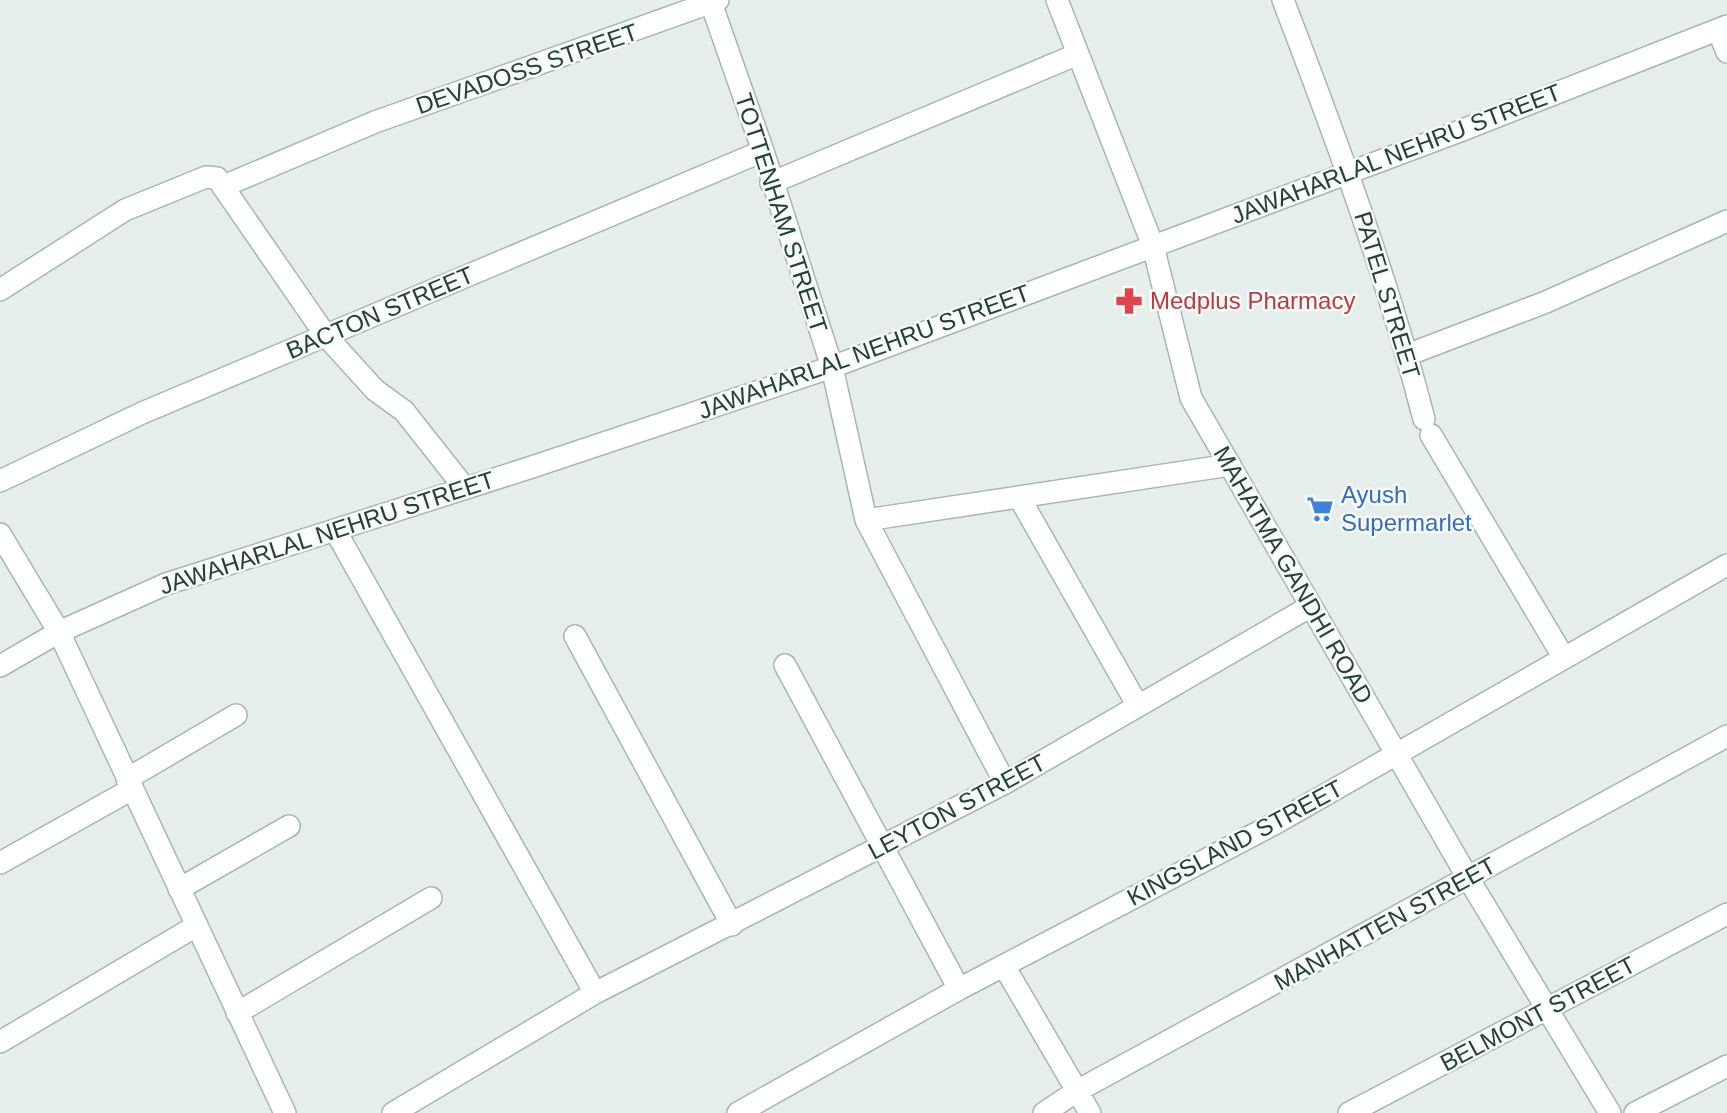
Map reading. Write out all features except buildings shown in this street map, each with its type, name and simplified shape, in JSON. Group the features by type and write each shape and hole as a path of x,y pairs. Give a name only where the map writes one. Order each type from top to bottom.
{"street":[{"name":"MAHATMA GANDHI ROAD","path":"1057,0 1153,246 1191,398 1545,1010 1610,1113"},
{"name":"PATEL STREET","path":"1283,0 1349,172 1408,355 1427,427 1564,658"},
{"name":"DEVADOSS STREET","path":"224,187 375,122 713,1"},
{"name":"TOTTENHAM STREET","path":"713,1 832,367 866,520 1005,783"},
{"path":"1723,28 1727,52"},
{"name":"JAWAHARLAL NEHRU STREET","path":"0,666 58,632 166,584 832,367 1723,28"},
{"path":"771,183 1078,54"},
{"name":"BACTON STREET","path":"0,481 142,414 763,150"},
{"path":"0,290 125,210 206,177 216,178 326,337 363,378 404,411 464,487"},
{"path":"1408,355 1546,302 1727,221"},
{"path":"866,520 1230,465"},
{"path":"1019,497 1138,706"},
{"path":"335,530 595,993"},
{"path":"0,534 58,632 285,1113"},
{"name":"KINGSLAND STREET","path":"738,1113 959,989 1397,755 1727,565"},
{"name":"LEYTON STREET","path":"393,1113 595,993 1005,783 1311,606"},
{"path":"575,636 732,925"},
{"path":"785,666 959,989"},
{"path":"0,863 130,784 236,715"},
{"name":"MANHATTEN STREET","path":"1044,1113 1077,1091 1727,736"},
{"path":"179,889 289,826"},
{"path":"237,1013 432,898"},
{"name":"BELMONT STREET","path":"1349,1113 1727,914"},
{"path":"0,1042 196,926"},
{"path":"1004,966 1090,1113"},
{"path":"1635,1113 1727,1066"}],"place":[{"name":"Medplus Pharmacy","path":"1129,301"},
{"name":"Ayush Supermarlet","path":"1320,509"}]}
